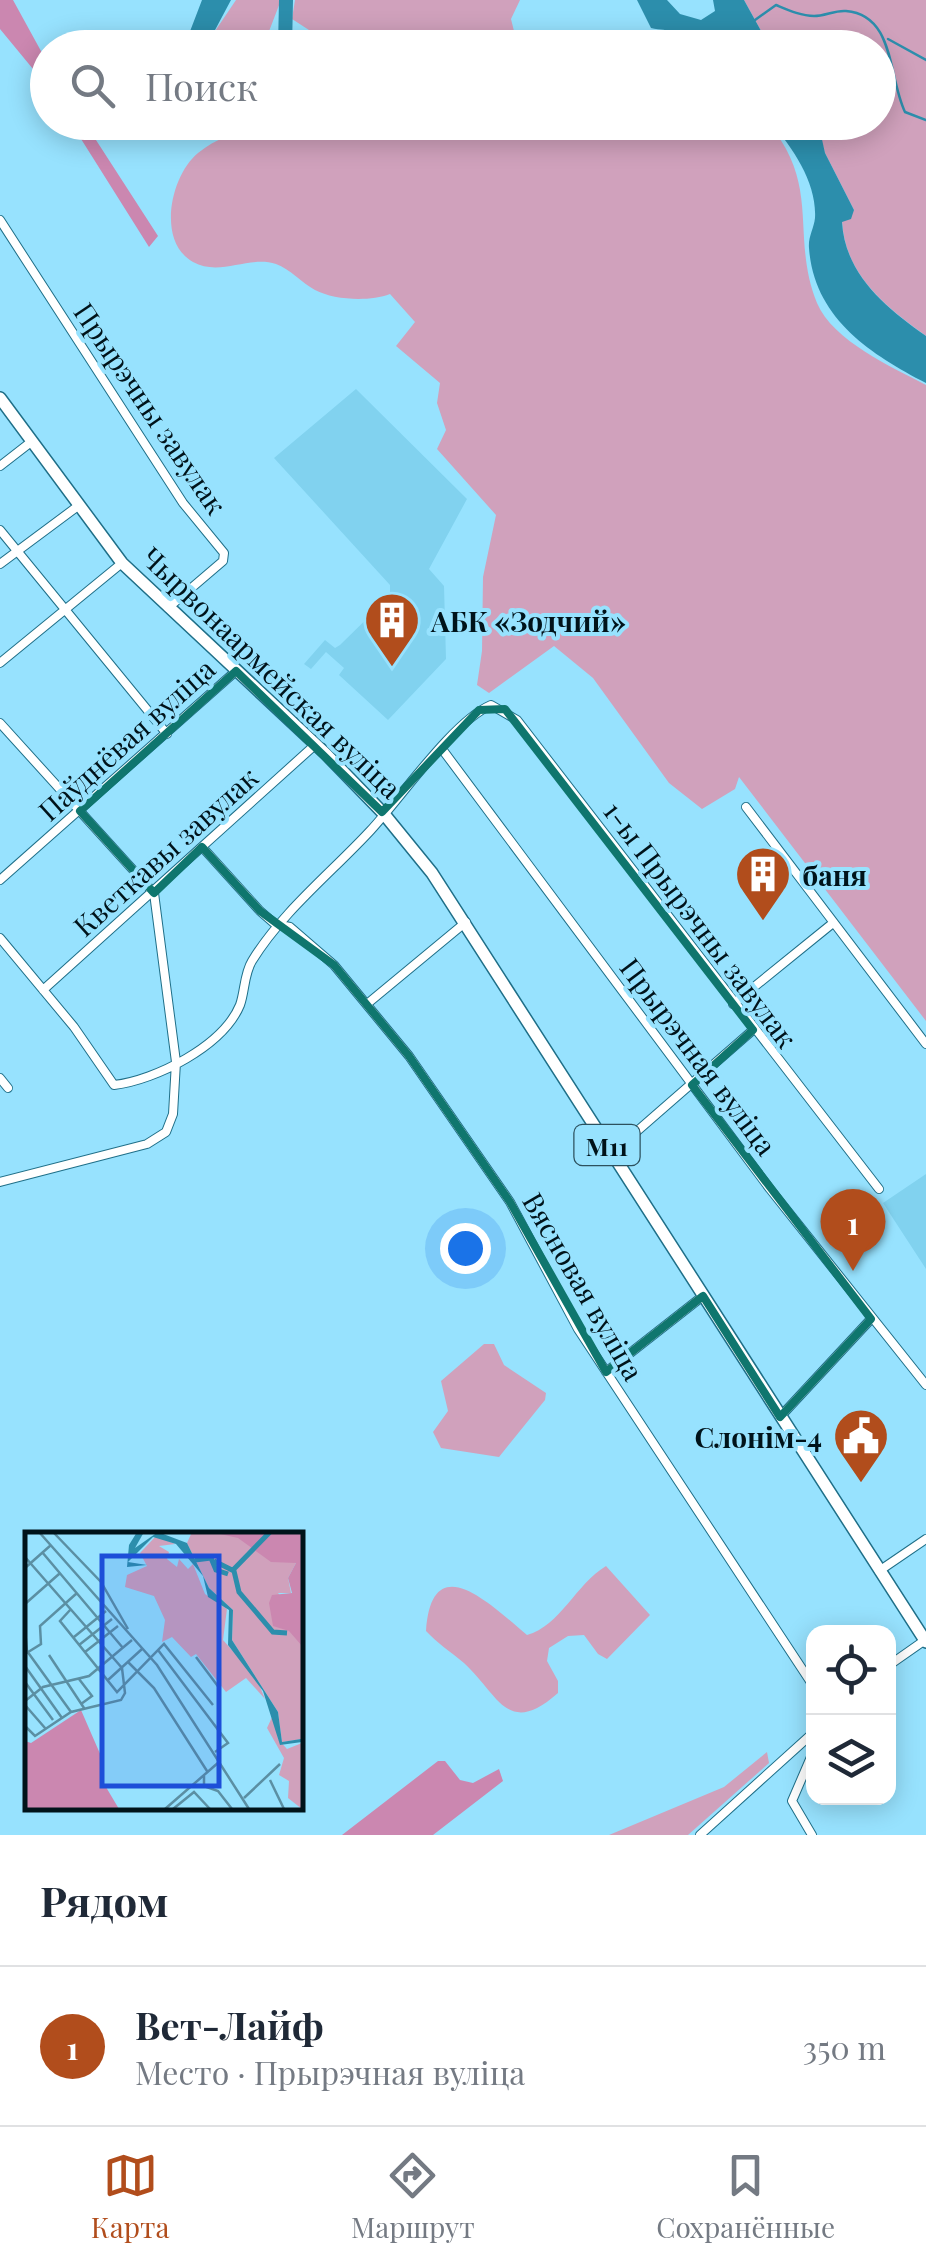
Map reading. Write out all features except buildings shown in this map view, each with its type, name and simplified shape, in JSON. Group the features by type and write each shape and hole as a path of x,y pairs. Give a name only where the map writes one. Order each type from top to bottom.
{"highway":[{"name":"Чырвонаармейская вуліца","path":"0,398 122,563 316,744 384,814 466,922 925,1642"}],"street":[{"name":"Прырэчны завулак","path":"0,220 183,503 224,553 222,561 168,608"},
{"path":"0,466 31,442"},
{"path":"0,564 78,506"},
{"path":"0,530 167,734"},
{"path":"0,663 122,563"},
{"name":"Паўднёвая вуліца","path":"0,880 236,671"},
{"name":"1-ы Прырэчны завулак","path":"442,749 479,710 491,705 517,720 879,1190"},
{"path":"0,723 154,893 176,1062 174,1114 166,1132 0,1182"},
{"name":"Кветкавы завулак","path":"43,990 316,744"},
{"path":"0,938 114,1085 129,1084 176,1062 221,1032 239,1007 250,963 442,749"},
{"name":"Прырэчная вуліца","path":"442,749 692,1084 926,1385"},
{"path":"746,807 926,1044"},
{"name":"Вясновая вуліца","path":"203,848 260,911 286,926 334,965 367,1004 510,1202 606,1372 806,1675"},
{"path":"367,1004 466,922"},
{"path":"734,1004 833,924"},
{"path":"612,1153 753,1030"},
{"path":"0,1078 8,1088"},
{"path":"606,1372 703,1296"},
{"path":"780,1417 871,1318"},
{"path":"879,1571 926,1539"},
{"path":"896,1661 925,1642"},
{"path":"700,1835 806,1741"},
{"path":"806,1768 792,1800 812,1835"}],"highlighted area":[{"path":"236,671 382,812 479,710 505,709 753,1030 692,1085 871,1319 780,1417 703,1296 606,1372 510,1202 409,1056 334,965 260,911 202,847 154,893 80,811"}],"shaded area":[{"path":"0,0 13,0 30,31 30,65 0,29"},
{"path":"202,0 231,0 215,30 191,30"},
{"path":"236,0 281,0 270,30 216,30"},
{"path":"295,0 520,0 511,19 514,30 309,30 292,19"},
{"path":"637,0 667,0 680,14 701,20 715,11 713,0 744,0 761,30 668,30 651,28"},
{"path":"744,0 926,0 926,336 882,301 851,258 842,221 854,210 822,140 896,140 896,30 761,30"},
{"path":"82,140 96,140 158,236 149,247"},
{"path":"781,140 795,168 809,279 825,317 865,352 926,385 926,1021 739,777 735,789 702,809 669,783 593,678 554,646 489,693 477,685 482,651 483,577 496,515 437,449 446,430 437,403 440,383 396,346 415,322 390,294 362,299 332,296 315,290 276,264 203,266 181,252 171,224 175,192 189,163 213,143"},
{"path":"785,140 822,140 854,210 851,219 842,222 851,258 882,301 926,336 926,383 885,360 848,331 822,295 809,248 815,205 808,180"},
{"path":"356,389 467,499 429,569 444,586 446,659 388,720 339,675 344,668 326,652 311,669 304,664 325,640 335,648 340,645 390,596 390,585 274,458"},
{"path":"926,1174 926,1269 883,1203"},
{"path":"484,1344 494,1344 504,1365 546,1393 545,1400 499,1457 441,1448 433,1432 448,1411 441,1381"},
{"path":"606,1566 650,1615 607,1659 598,1654 584,1635 568,1636 549,1648 547,1661 558,1681 558,1693 527,1712 505,1707 464,1663 426,1631 431,1605 440,1591 452,1587 482,1598 527,1635 549,1623"},
{"path":"767,1752 769,1763 688,1835 609,1835 724,1787"},
{"path":"438,1761 445,1761 460,1780 473,1783 499,1769 503,1781 433,1835 342,1835"}],"waterway":[{"path":"285,30 286,0"},
{"path":"755,20 776,5 809,16 846,11 862,15 878,30"},
{"path":"896,43 926,60"},
{"path":"896,82 905,112 926,120"}],"place":[{"name":"АБК «Зодчий»","path":"392,669"},
{"name":"баня","path":"763,923"},
{"name":"Вет-Лайф","path":"853,1271"},
{"name":"Слонім-4","path":"861,1485"}]}
